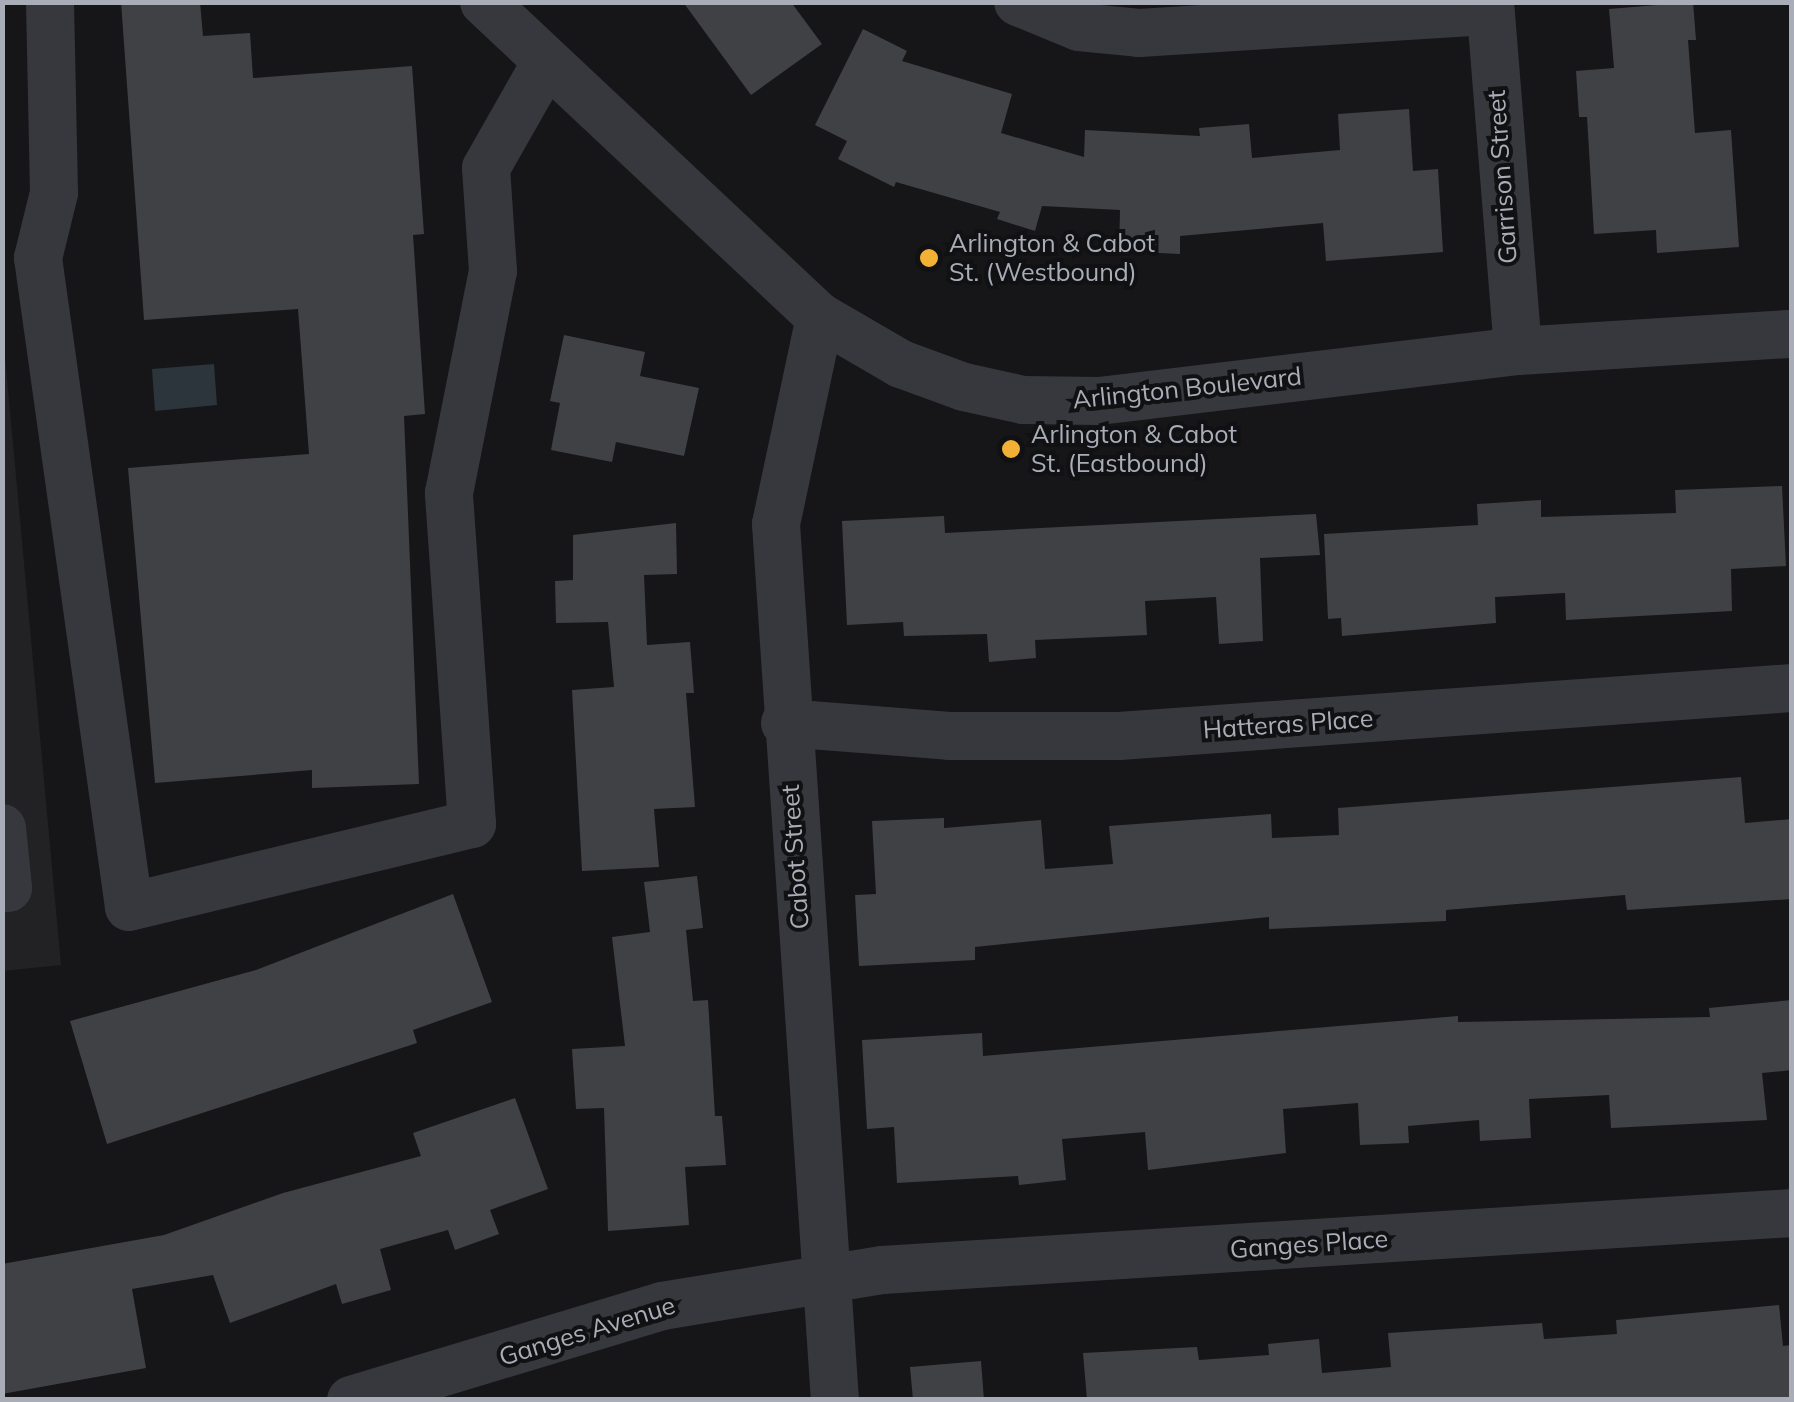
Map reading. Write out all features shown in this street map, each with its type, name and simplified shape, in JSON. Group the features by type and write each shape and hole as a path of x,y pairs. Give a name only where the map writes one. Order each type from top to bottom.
{"street":[{"path":"50,2 54,193 38,258 129,907 472,824 449,492 493,272 486,168 546,64"},
{"name":"Arlington Boulevard","path":"484,2 820,317 901,364 1024,400 1099,401 1518,350 1792,334"},
{"path":"1018,2 1078,26 1139,32 1490,7"},
{"name":"Garrison Street","path":"1490,7 1518,350"},
{"name":"Cabot Street","path":"820,317 776,524 785,724 835,1400"},
{"name":"Hatteras Place","path":"785,724 949,736 1120,736 1792,688"},
{"path":"2,828 8,888 2,888"},
{"name":"Ganges Place","path":"827,1278 1792,1214"},
{"name":"Ganges Avenue","path":"351,1400 662,1306 827,1278"}],"shaded area":[{"path":"2,324 61,965 3,971 2,971"},
{"path":"214,364 217,405 155,411 152,369"}],"building":[{"path":"121,2 200,2 203,36 250,33 253,78 412,66 424,234 413,235 425,414 404,416 419,784 312,788 312,770 155,783 128,468 309,454 298,309 144,320"},
{"path":"683,2 791,2 822,44 751,95"},
{"path":"1693,2 1696,40 1688,40 1695,133 1731,130 1739,247 1657,253 1656,230 1594,234 1587,117 1579,117 1576,71 1614,68 1609,9"},
{"path":"863,29 907,51 902,61 1012,94 1001,133 1084,157 1085,130 1200,136 1199,128 1249,124 1252,158 1340,150 1338,114 1409,109 1413,171 1438,169 1443,252 1326,261 1323,223 1180,236 1180,254 1119,251 1120,210 1042,206 1035,231 997,219 1000,212 896,182 894,187 838,159 847,141 815,125"},
{"path":"564,335 645,352 640,376 699,388 684,456 616,442 612,462 551,450 560,403 550,401"},
{"path":"1782,486 1786,566 1731,569 1732,611 1566,620 1565,593 1495,597 1496,623 1342,636 1341,618 1328,619 1324,534 1478,525 1477,504 1541,500 1541,517 1676,513 1675,490"},
{"path":"1316,514 1320,555 1260,558 1263,641 1219,644 1216,597 1145,601 1147,635 1035,640 1036,658 989,662 987,634 904,636 903,622 847,625 842,521 944,516 945,533"},
{"path":"676,523 677,574 644,575 647,645 690,642 694,693 686,693 695,807 654,809 659,867 582,871 572,690 614,687 608,622 556,623 555,581 573,580 573,535"},
{"path":"1741,777 1745,823 1792,819 1792,899 1627,910 1625,895 1446,910 1446,921 1269,929 1269,917 975,947 975,960 859,966 855,895 876,894 872,821 944,818 944,828 1041,820 1045,869 1113,864 1109,826 1271,814 1272,838 1339,835 1338,808"},
{"path":"697,876 703,928 686,930 693,1001 708,1000 715,1116 722,1116 726,1165 685,1167 689,1225 608,1231 604,1108 576,1109 572,1049 625,1046 612,937 650,932 644,882"},
{"path":"453,894 492,1002 413,1030 417,1043 107,1144 70,1021 256,970"},
{"path":"1792,1000 1792,1070 1762,1073 1767,1120 1611,1128 1609,1095 1529,1099 1531,1138 1480,1141 1479,1120 1408,1126 1409,1143 1360,1145 1358,1103 1283,1109 1286,1153 1148,1170 1145,1132 1062,1139 1066,1180 1019,1185 1018,1176 897,1183 894,1127 867,1129 862,1040 982,1033 983,1056 1458,1016 1458,1022 1710,1017 1709,1008"},
{"path":"515,1098 548,1189 490,1210 499,1234 455,1250 448,1230 380,1249 391,1290 342,1304 336,1284 230,1323 213,1275 132,1289 146,1368 2,1394 2,1264 164,1235 283,1193 421,1156 413,1133"},
{"path":"1779,1305 1783,1346 1792,1345 1792,1400 1087,1400 1083,1353 1197,1347 1199,1360 1269,1355 1268,1344 1319,1339 1322,1373 1391,1367 1388,1333 1542,1323 1544,1339 1617,1334 1616,1320"},
{"path":"981,1361 984,1400 913,1400 910,1367"}],"place":[{"name":"Arlington & Cabot St. (Westbound)","path":"929,258"},
{"name":"Arlington & Cabot St. (Eastbound)","path":"1011,449"}]}
